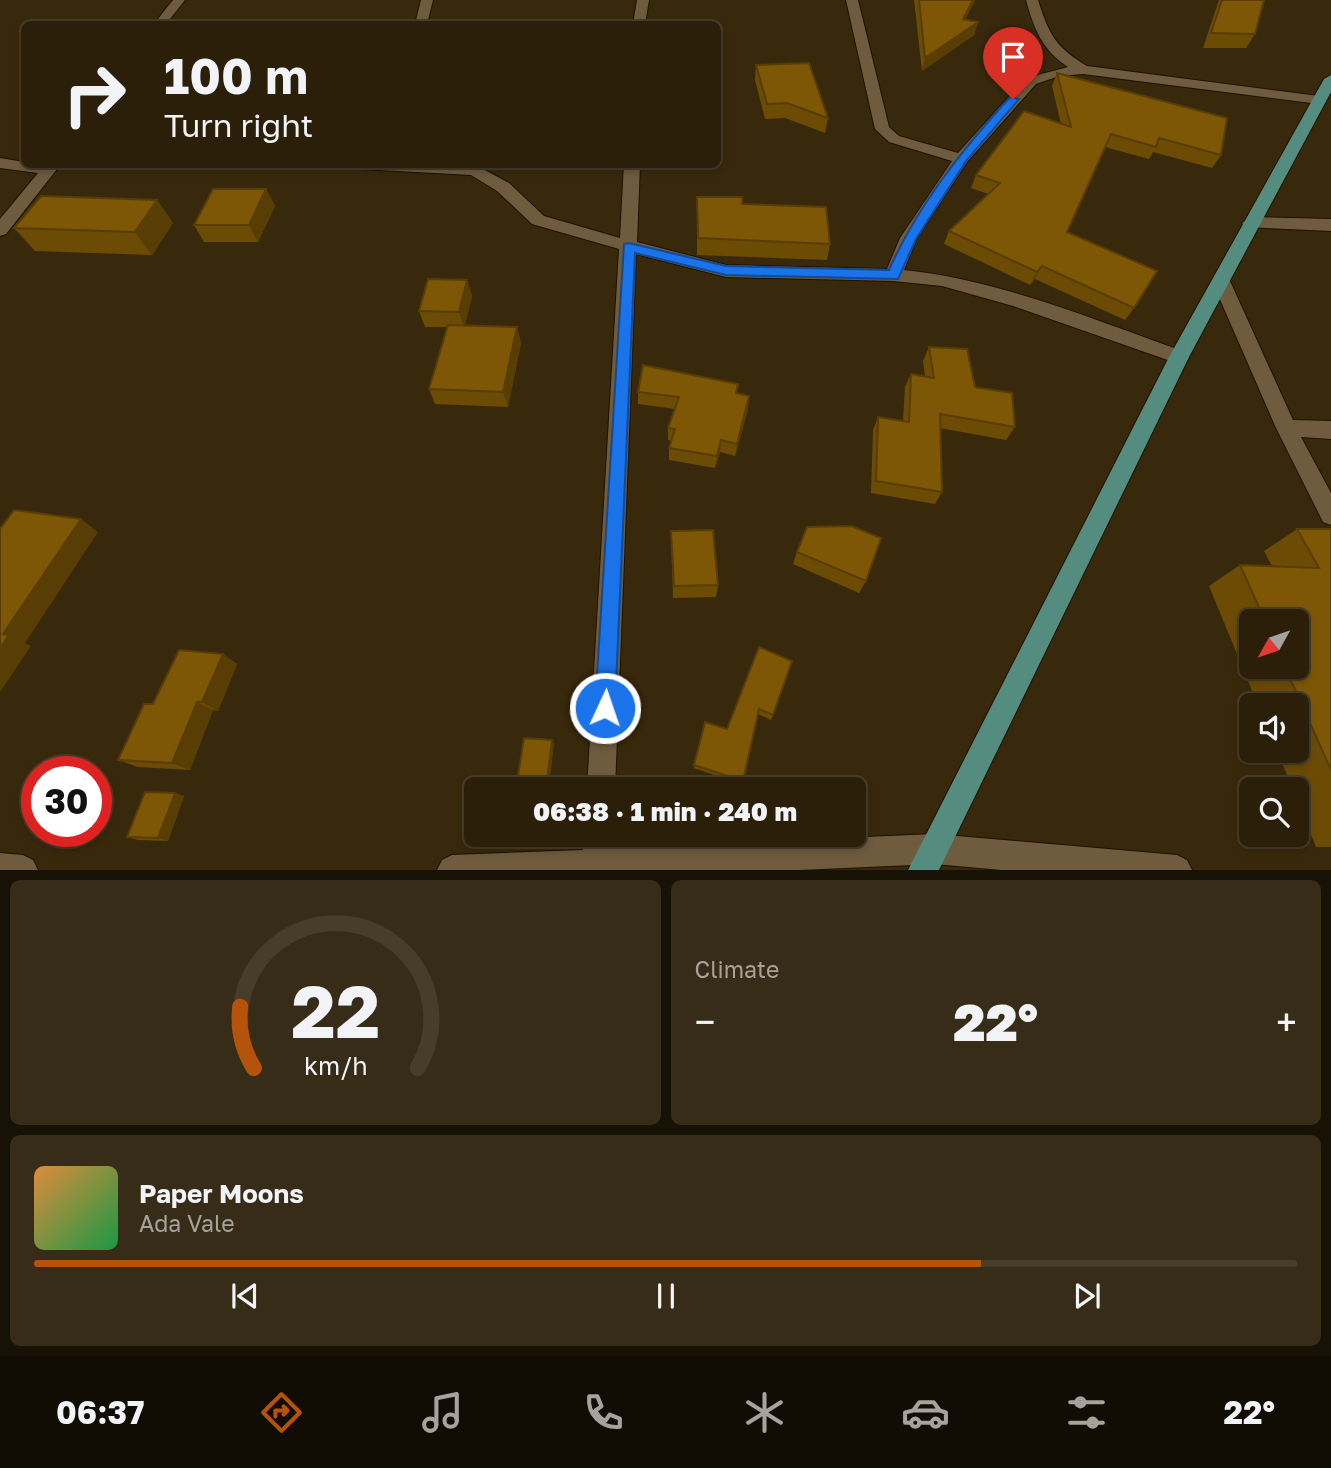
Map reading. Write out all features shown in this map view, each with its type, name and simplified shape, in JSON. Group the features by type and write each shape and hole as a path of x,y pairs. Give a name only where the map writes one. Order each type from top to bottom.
{"main road":[{"path":"929,859 1179,357 1331,79"}],"street":[{"path":"162,21 179,0"},
{"path":"422,21 427,0"},
{"path":"640,21 643,0"},
{"path":"852,0 882,129 894,139 961,159"},
{"path":"1032,0 1041,32 1056,55 1083,70"},
{"path":"893,275 909,238 961,159 1031,81 1048,74 1083,70 1320,100"},
{"path":"0,163 21,165"},
{"path":"0,230 51,168"},
{"path":"455,168 475,171 503,187 538,220 629,247 726,271 893,275 942,281 1018,301 1179,357"},
{"path":"602,777 632,168"},
{"path":"1250,223 1331,225"},
{"path":"1221,281 1286,428 1331,515"},
{"path":"1286,428 1331,430"},
{"path":"452,870 598,849 1177,870"},
{"path":"0,868 23,870"}],"building":[{"path":"919,0 973,0 963,19 978,22 925,58"},
{"path":"1222,0 1264,0 1255,34 1211,33"},
{"path":"809,63 828,118 787,103 767,104 756,65"},
{"path":"1057,73 1227,118 1221,155 1159,138 1156,147 1111,134 1067,232 1157,271 1134,308 1042,266 1037,272 949,231 1000,183 976,175 1024,111 1071,127"},
{"path":"213,189 266,189 249,225 194,225"},
{"path":"41,196 157,200 135,232 14,228"},
{"path":"697,197 742,197 742,204 826,207 830,244 698,238"},
{"path":"428,279 467,280 459,312 419,311"},
{"path":"448,325 517,327 503,392 429,389"},
{"path":"929,347 967,349 975,387 1012,393 1015,427 940,414 942,492 876,481 878,417 909,422 911,374 934,378"},
{"path":"643,365 738,384 736,393 749,396 737,444 721,440 717,456 669,448 675,429 668,428 679,397 638,392"},
{"path":"14,510 81,519 3,634 9,635 0,648 0,529"},
{"path":"851,526 881,538 866,581 797,552 807,527"},
{"path":"1297,529 1331,529 1331,770 1309,721 1309,693 1297,693 1290,679 1309,679 1309,609 1260,609 1240,565 1319,568"},
{"path":"713,530 718,585 674,586 671,531"},
{"path":"759,647 792,661 773,715 759,709 744,777 731,777 694,765 705,722 727,729"},
{"path":"179,650 223,654 202,702 197,702 172,763 118,760 144,704 153,704"},
{"path":"524,738 552,740 547,777 518,777"},
{"path":"145,792 175,793 158,838 127,837"}],"route":[{"path":"605,708 629,247 726,271 893,275 909,238 961,159 1013,99"}]}
